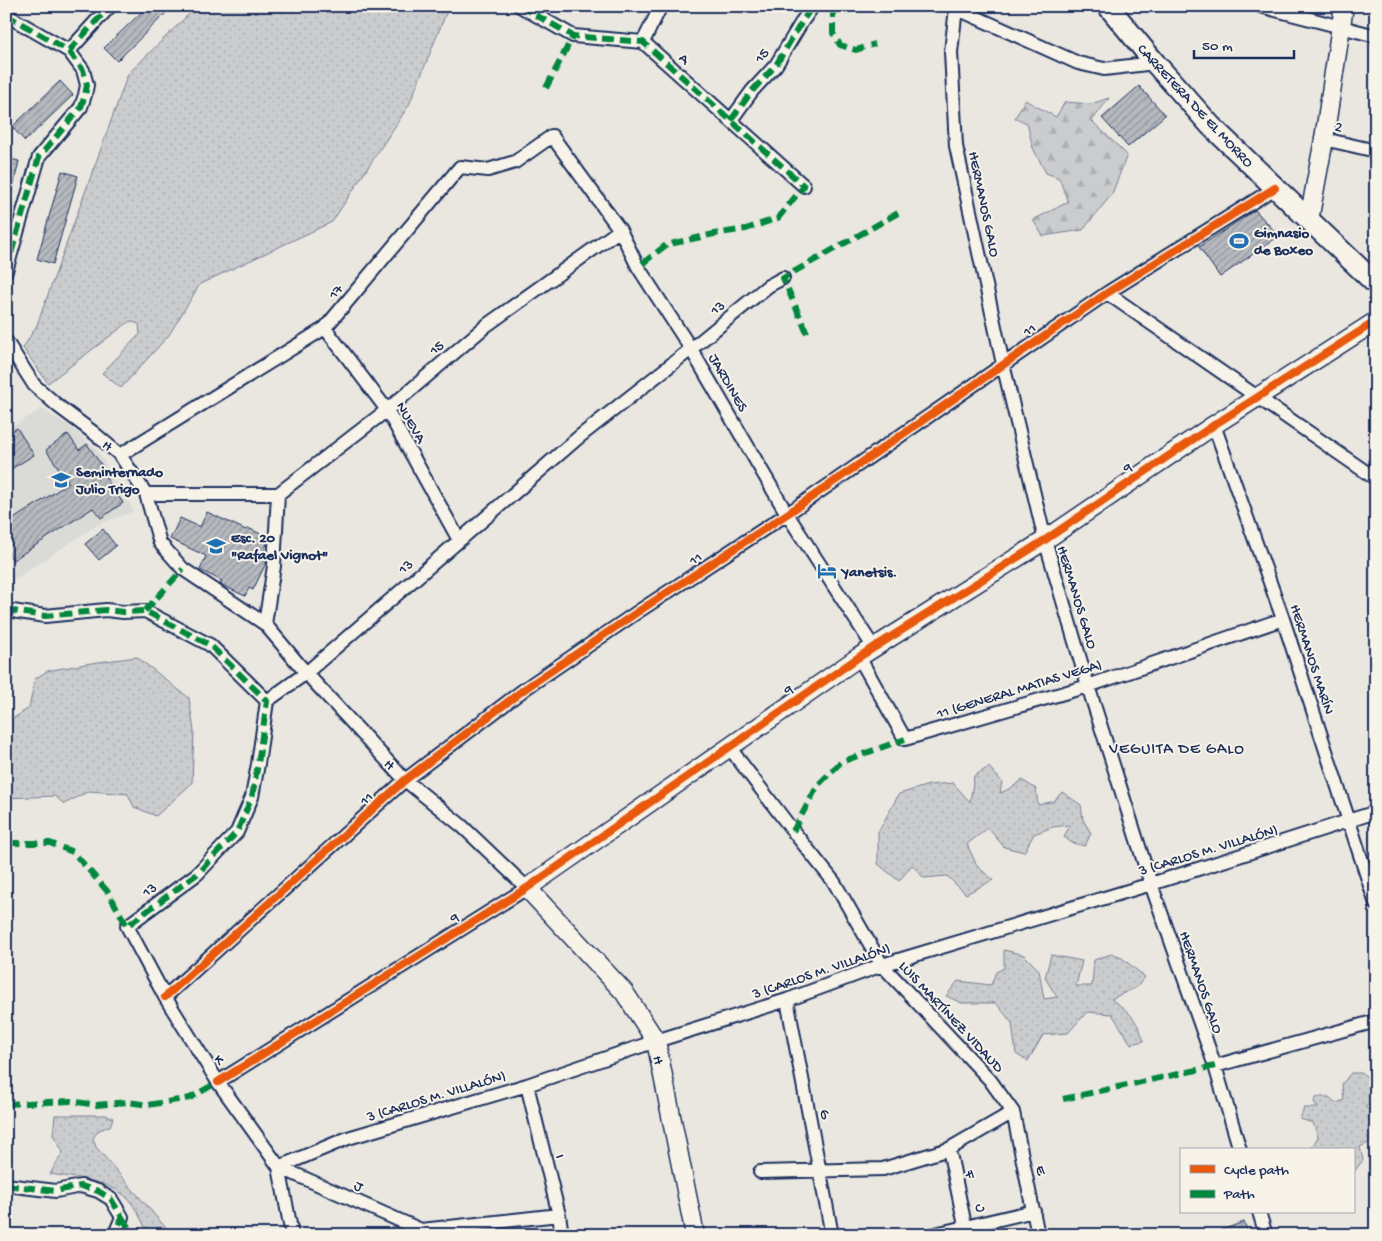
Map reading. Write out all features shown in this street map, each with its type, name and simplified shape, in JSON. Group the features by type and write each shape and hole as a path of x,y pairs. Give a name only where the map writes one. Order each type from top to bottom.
{"main road":[{"name":"CARRETERA DE EL MORRO","path":"1108,6 1211,126 1376,284"}],"street":[{"path":"69,51 110,6"},
{"path":"520,6 573,36 642,42 661,6"},
{"name":"15","path":"730,120 752,91 776,65 813,6"},
{"path":"1260,6 1376,36"},
{"path":"1309,220 1324,140 1344,6"},
{"path":"954,7 1078,63 1104,69 1155,63"},
{"name":"HERMANOS GALO","path":"954,7 951,52 956,146 1003,364 1045,540 1088,686 1151,884 1214,1066 1239,1148"},
{"path":"6,15 69,51 84,70 87,85 80,107 39,157 6,271"},
{"name":"A","path":"642,42 804,186"},
{"name":"JARDINES","path":"552,136 620,230 638,267 691,349 787,514 874,648"},
{"name":"17","path":"120,455 325,328 460,167 488,170 515,162 552,136"},
{"name":"2","path":"1324,140 1376,151"},
{"name":"11","path":"165,997 405,780 526,688 787,514 1108,292 1274,188"},
{"name":"15","path":"278,494 387,410 487,325 620,230"},
{"name":"13","path":"127,926 197,874 237,832 252,797 267,701 306,673 579,437 768,286 783,278"},
{"path":"1108,292 1376,479"},
{"name":"9","path":"218,1082 527,888 859,657 1045,540 1214,425 1376,321"},
{"name":"NUEVA","path":"325,328 387,410 459,540"},
{"name":"H","path":"6,341 34,385 120,455 146,494 160,543 182,568 265,624 306,673 405,780 462,826 527,888 624,992 656,1041 695,1235"},
{"name":"HERMANOS MARÍN","path":"1214,425 1284,619 1376,904"},
{"path":"146,494 278,494 274,566 265,624"},
{"path":"6,610 46,616 106,610 123,612 145,611 210,645 267,701"},
{"name":"11 (GENERAL MATIAS VEGA)","path":"859,657 905,739 1088,686 1284,619"},
{"name":"LUIS MARTÍNEZ VIDAUD","path":"729,747 834,882 882,965 990,1080 1013,1112"},
{"name":"3 (CARLOS M. VILLALÓN)","path":"280,1167 348,1138 527,1085 656,1041 787,1000 882,965 1151,884 1376,812"},
{"name":"K","path":"127,926 165,997 218,1082 280,1167 292,1235"},
{"name":"G","path":"787,1000 832,1235"},
{"path":"1214,1066 1376,1021"},
{"name":"I","path":"527,1085 559,1215 562,1235"},
{"path":"760,1172 883,1169 949,1149 1013,1112"},
{"name":"E","path":"1013,1112 1038,1235"},
{"name":"F","path":"949,1149 966,1231"},
{"name":"J","path":"280,1167 422,1232"},
{"path":"6,1185 56,1191 81,1186 98,1191 111,1199 122,1217 115,1234"},
{"name":"C","path":"931,1235 966,1231 1034,1211"},
{"path":"1260,1214 1266,1235"},
{"path":"422,1232 559,1215"}],"shaded area":[{"name":"Seminternado Julio Trigo","path":"42,409 69,426 96,448 134,511 97,525 12,581 6,580 6,430"}],"green space":[{"path":"197,6 449,6 409,105 332,222 200,284 169,335 121,388 102,373 140,334 139,324 130,321 48,383 23,348 37,325 128,74"},
{"path":"1109,98 1092,121 1127,155 1112,194 1083,230 1043,236 1033,220 1068,202 1059,178 1046,173 1033,148 1027,123 1015,118 1025,100 1056,117 1065,102 1091,104"},
{"path":"137,657 189,698 194,731 192,783 156,816 134,807 128,794 89,791 64,804 55,796 6,798 6,723 29,708 35,679 47,671"},
{"path":"989,767 1002,782 1000,793 1022,780 1036,789 1038,805 1054,801 1062,792 1081,805 1083,820 1091,833 1085,846 1072,843 1064,837 1070,825 1053,827 1034,834 1024,852 1004,847 988,828 967,844 977,866 993,880 966,894 947,876 924,878 912,865 899,881 878,864 878,832 899,794 929,785 953,783 970,802 974,776"},
{"path":"1004,950 1024,955 1039,970 1044,999 1057,997 1045,978 1051,955 1082,961 1076,986 1092,986 1094,960 1111,954 1122,958 1145,977 1137,987 1111,999 1132,1016 1144,1041 1131,1044 1112,1014 1087,1012 1068,1033 1043,1035 1028,1061 1016,1054 1012,1023 996,1003 962,1003 946,996 958,981 991,985 996,972 1004,968"},
{"path":"1351,1073 1361,1073 1376,1081 1372,1102 1365,1107 1376,1115 1376,1139 1360,1147 1363,1160 1354,1172 1354,1148 1311,1148 1318,1137 1313,1123 1300,1119 1304,1108 1318,1108 1314,1102 1316,1097 1329,1097 1336,1103 1344,1100 1342,1084"},
{"path":"55,1115 106,1115 113,1118 110,1126 99,1130 93,1138 96,1147 172,1235 149,1235 130,1201 111,1187 91,1181 50,1174 63,1152 53,1135"}],"building":[{"path":"148,6 173,6 117,61 104,48"},
{"path":"60,81 73,95 25,141 12,127"},
{"path":"1139,86 1165,115 1128,147 1102,118"},
{"path":"6,158 19,161 11,197 6,196"},
{"path":"62,171 78,176 53,264 37,259"},
{"name":"Gimnasio de Boxeo","path":"1255,210 1279,236 1220,277 1199,247"},
{"path":"17,428 34,455 6,472 6,435"},
{"path":"68,434 79,450 87,444 107,473 104,475 123,503 101,518 93,508 13,560 6,550 6,524 69,483 46,450"},
{"path":"207,512 246,530 248,528 267,537 267,544 263,553 267,554 266,563 253,590 249,588 245,596 220,584 222,581 200,570 206,556 170,539 180,518 200,527"},
{"path":"103,529 116,546 99,560 85,544"},
{"path":"1244,1222 1249,1235 1214,1235 1213,1233"}],"marked path":[{"path":"69,51 110,6"},
{"path":"520,6 573,36 643,42 804,186 778,218 746,229 666,245 638,267"},
{"path":"731,120 752,91 776,65 813,6"},
{"path":"833,6 833,33 840,45 856,50 875,44"},
{"path":"6,15 69,51 83,70 87,85 81,107 39,157 6,271"},
{"path":"546,88 573,36"},
{"path":"807,333 783,278 898,213"},
{"path":"145,611 183,569"},
{"path":"6,610 45,616 106,610 123,612 145,611 210,645 267,701 252,797 237,832 197,874 127,926 108,892 73,852 50,843 6,843"},
{"path":"793,831 818,785 841,762 905,739"},
{"path":"1063,1099 1215,1066"},
{"path":"6,1104 71,1101 96,1105 128,1102 148,1105 190,1098 218,1082"},
{"path":"6,1185 56,1191 81,1186 98,1191 111,1199 122,1217 115,1234"},
{"path":"122,1217 133,1235"}],"cycle path":[{"path":"165,997 405,780 526,688 787,514 1107,293 1275,188"},
{"path":"218,1082 527,888 859,657 1045,540 1214,425 1376,321"}],"place":[{"name":"Gimnasio de Boxeo","path":"1239,241"},
{"name":"Seminternado Julio Trigo","path":"61,480"},
{"name":"Esc. 20 \"Rafael Vignot\"","path":"216,546"},
{"name":"Yanetsis.","path":"827,571"}],"district":[{"name":"VEGUITA DE GALO","path":"1177,747"}]}
